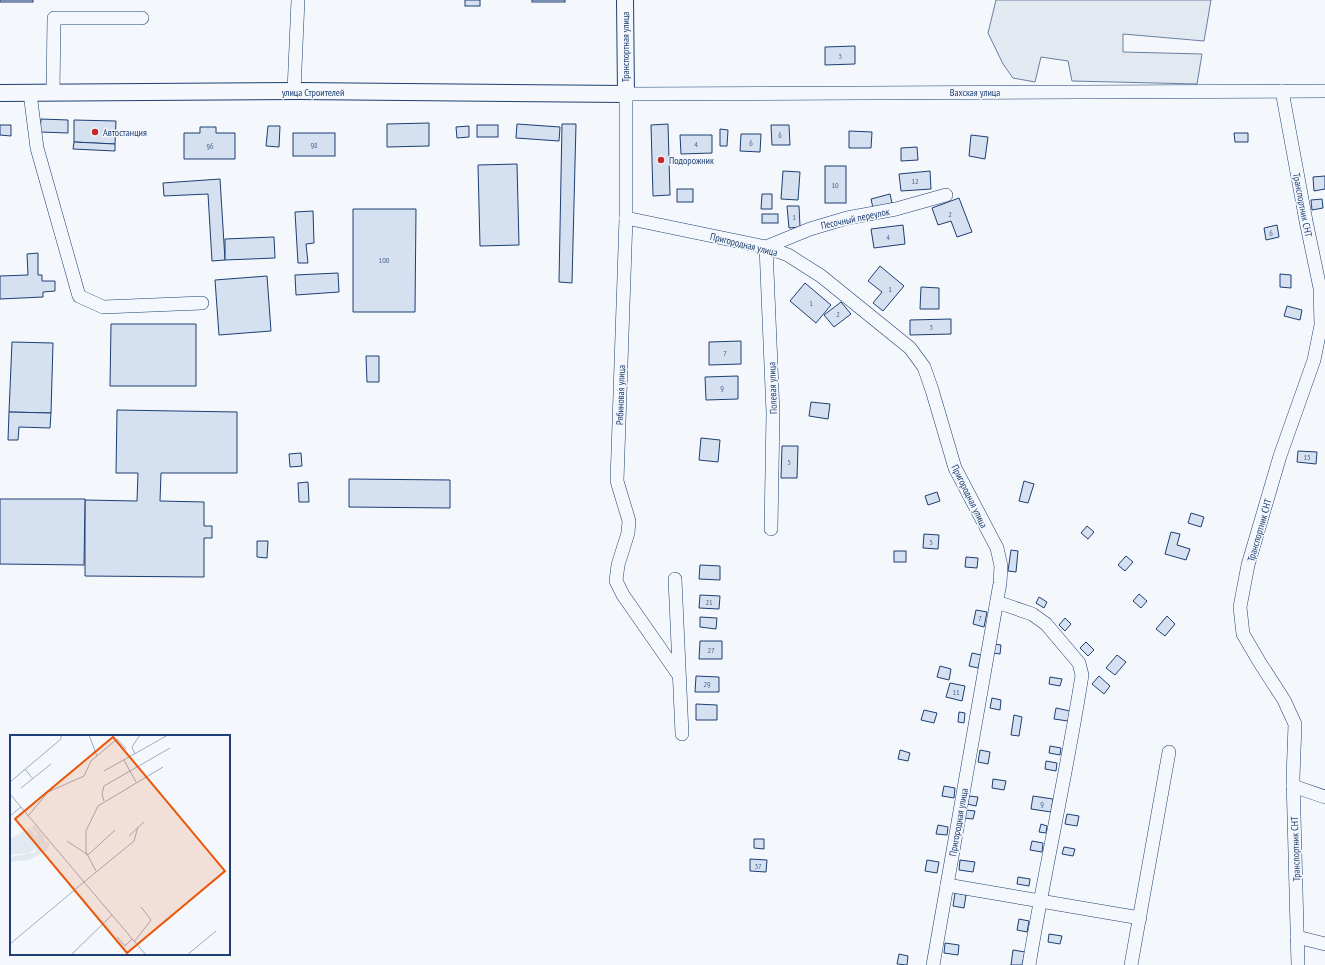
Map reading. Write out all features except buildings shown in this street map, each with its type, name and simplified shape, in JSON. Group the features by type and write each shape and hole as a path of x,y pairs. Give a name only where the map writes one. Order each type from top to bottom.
{"main road":[{"name":"Транспортная улица","path":"625,0 626,94"},
{"name":"улица Строителей","path":"0,93 294,91 626,94"}],"street":[{"path":"294,91 298,0"},
{"path":"53,93 54,18 142,18"},
{"name":"Транспортник СНТ","path":"1282,91 1320,288 1322,325 1314,360 1280,456 1250,558 1240,607 1244,634 1260,663 1284,700 1295,724 1293,786 1298,965"},
{"name":"Вахская улица","path":"626,94 1325,91"},
{"path":"30,93 37,148 79,296 103,308 202,303"},
{"name":"Рябиновая улица","path":"626,94 626,218 617,481 629,521 616,582 623,596 678,674"},
{"name":"Песочный переулок","path":"766,247 810,229 848,218 896,210 946,195"},
{"name":"Пригородная улица","path":"626,218 766,247 788,255 821,276 910,348 924,367 955,468 997,548 1001,566 997,602 934,965"},
{"name":"Полевая улица","path":"766,247 773,413 771,529"},
{"path":"675,579 678,674 682,734"},
{"path":"997,602 1032,614 1046,624 1079,663 1082,676 1069,759 1040,901 1029,965"},
{"path":"1131,965 1169,752"},
{"path":"1293,786 1325,797"},
{"path":"947,885 1140,918"},
{"path":"1297,937 1325,944"}],"shaded area":[{"path":"996,0 1211,0 1204,41 1123,34 1123,52 1202,54 1197,84 1072,81 1068,61 1041,57 1035,82 1013,78 1003,64 988,33"}],"place":[{"name":"Автостанция","path":"95,132"},
{"name":"Подорожник","path":"661,160"}]}
